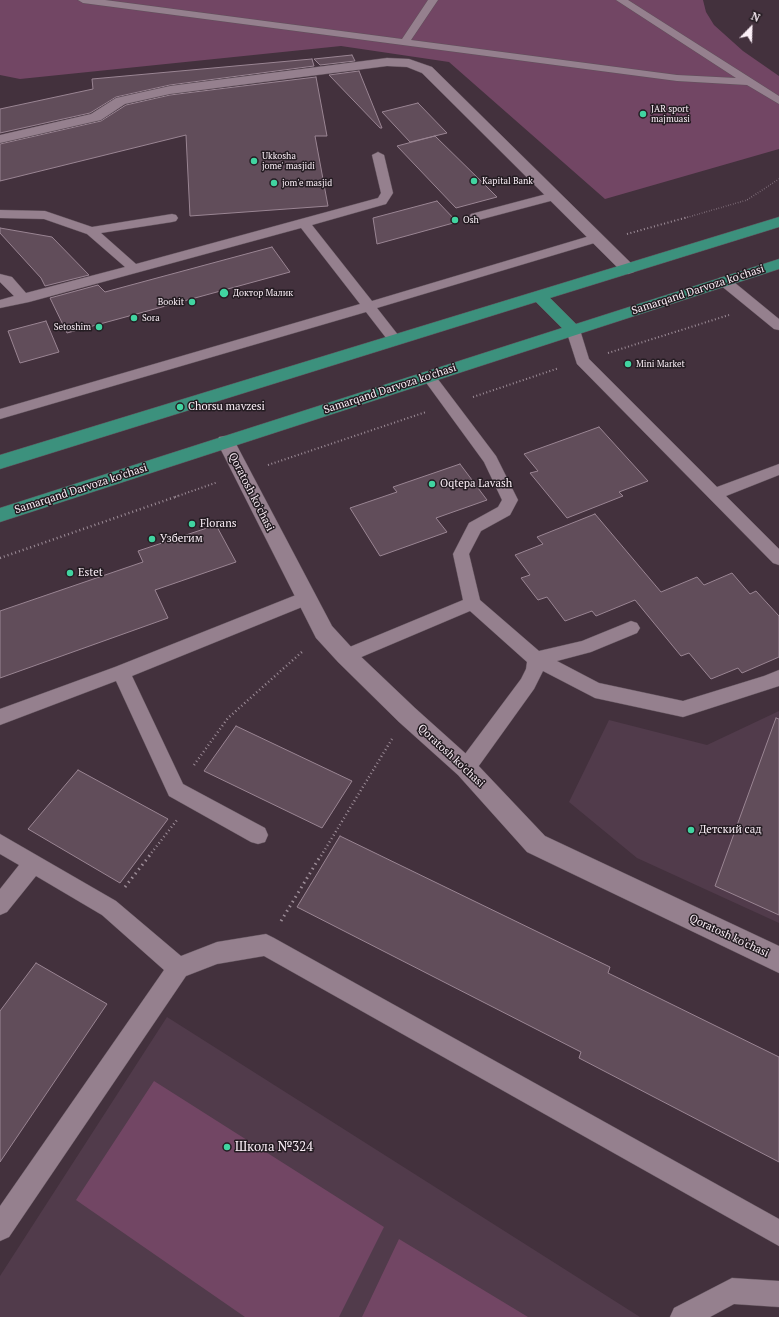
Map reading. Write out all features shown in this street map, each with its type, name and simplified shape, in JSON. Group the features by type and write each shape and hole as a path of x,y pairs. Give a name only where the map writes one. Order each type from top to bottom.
{"main road":[{"path":"0,462 779,222"},
{"name":"Samarqand Darvoza ko'chasi","path":"0,515 779,264"},
{"path":"539,296 573,330"}],"street":[{"path":"0,139 96,117 121,101 170,90 386,62 408,63 427,70 628,269"},
{"name":"Qoratosh ko'chasi","path":"226,442 324,632 346,656 407,715 466,768 536,844 779,960"}],"lane":[{"path":"83,0 677,78 749,82"},
{"path":"404,42 433,0"},
{"path":"621,0 779,101"},
{"path":"0,304 24,299 382,201 386,193 378,155"},
{"path":"475,217 554,196"},
{"path":"0,214 45,216 91,231 134,269"},
{"path":"91,231 172,218"},
{"path":"304,223 395,340"},
{"path":"0,414 599,240"},
{"path":"0,278 7,280 24,299"},
{"path":"724,281 779,326"},
{"path":"573,330 582,360 779,559"},
{"path":"429,376 491,460 510,500 504,511 475,527 461,554 472,603 536,659 595,690 682,709 769,682 779,677"},
{"path":"714,494 779,469"},
{"path":"0,717 121,672 306,598"},
{"path":"346,656 472,603"},
{"path":"536,659 585,647 631,628"},
{"path":"466,768 528,684 535,669 536,659"},
{"path":"121,672 176,790 258,835"},
{"path":"0,843 109,908 178,968"},
{"path":"0,905 34,863"},
{"path":"0,1228 178,968 217,953 266,946 779,1233"},
{"path":"683,1317 732,1291 779,1294"}],"path":[{"path":"599,240 747,200 779,179"},
{"path":"0,558 449,404 582,360 756,307"},
{"path":"109,908 179,818 176,790 228,718 324,632"},
{"path":"266,946 407,715"}],"shaded area":[{"name":"JAR sport majmuasi","path":"0,0 703,0 706,12 714,25 743,51 779,76 779,149 605,199 449,62 341,46 20,79 0,75"},
{"name":"Детский сад","path":"779,711 779,923 637,858 569,802 609,720 707,745"},
{"name":"Школа №324","path":"167,1017 640,1317 0,1317 0,1276"},
{"path":"154,1081 384,1227 339,1317 245,1317 76,1200"},
{"path":"399,1239 528,1317 362,1317"}],"building":[{"path":"352,55 355,61 320,65 314,59"},
{"path":"312,59 314,66 170,85 116,97 90,113 0,133 0,109 93,89 92,79"},
{"path":"359,71 382,128 380,128 329,75"},
{"path":"316,77 327,136 315,136 328,206 190,216 186,135 0,181 0,144 101,121 126,105 170,95"},
{"path":"418,103 447,133 410,142 382,112"},
{"path":"435,136 497,197 456,208 397,146"},
{"path":"437,201 457,222 377,244 373,218"},
{"path":"0,228 52,237 89,275 45,286 41,278 0,233"},
{"path":"272,247 290,272 67,333 50,298 98,285 105,292"},
{"path":"46,321 59,352 20,363 8,331"},
{"path":"599,427 648,481 619,492 623,496 567,518 530,473 538,471 524,454"},
{"path":"460,464 487,500 436,518 447,532 380,556 350,508 397,492 393,487"},
{"path":"595,514 661,592 697,577 704,585 732,573 750,594 756,591 779,616 779,657 742,673 738,668 711,679 689,653 681,656 635,600 596,616 592,611 565,621 547,597 538,600 521,578 530,575 515,555 543,544 537,537"},
{"path":"216,525 236,562 155,590 168,618 0,678 0,611 143,562 138,551"},
{"path":"776,718 779,719 779,915 715,886"},
{"path":"236,726 352,781 322,828 204,771"},
{"path":"78,770 168,819 120,883 28,829"},
{"path":"340,836 610,967 608,973 779,1057 779,1162 579,1058 581,1052 297,907"},
{"path":"36,963 107,1004 0,1162 0,1011"}],"place":[{"name":"JAR sport majmuasi","path":"643,114"},
{"name":"Ukkosha jome' masjidi","path":"254,161"},
{"name":"Kapital Bank","path":"474,181"},
{"name":"jom'e masjid","path":"274,183"},
{"name":"Osh","path":"455,220"},
{"name":"Доктор Малик","path":"224,293"},
{"name":"Bookit","path":"192,302"},
{"name":"Sora","path":"134,318"},
{"name":"Setoshim","path":"99,327"},
{"name":"Mini Market","path":"628,364"},
{"name":"Chorsu mavzesi","path":"180,407"},
{"name":"Oqtepa Lavash","path":"432,484"},
{"name":"Florans","path":"192,524"},
{"name":"Узбегим","path":"152,539"},
{"name":"Estet","path":"70,573"},
{"name":"Детский сад","path":"691,830"},
{"name":"Школа №324","path":"227,1147"}]}
